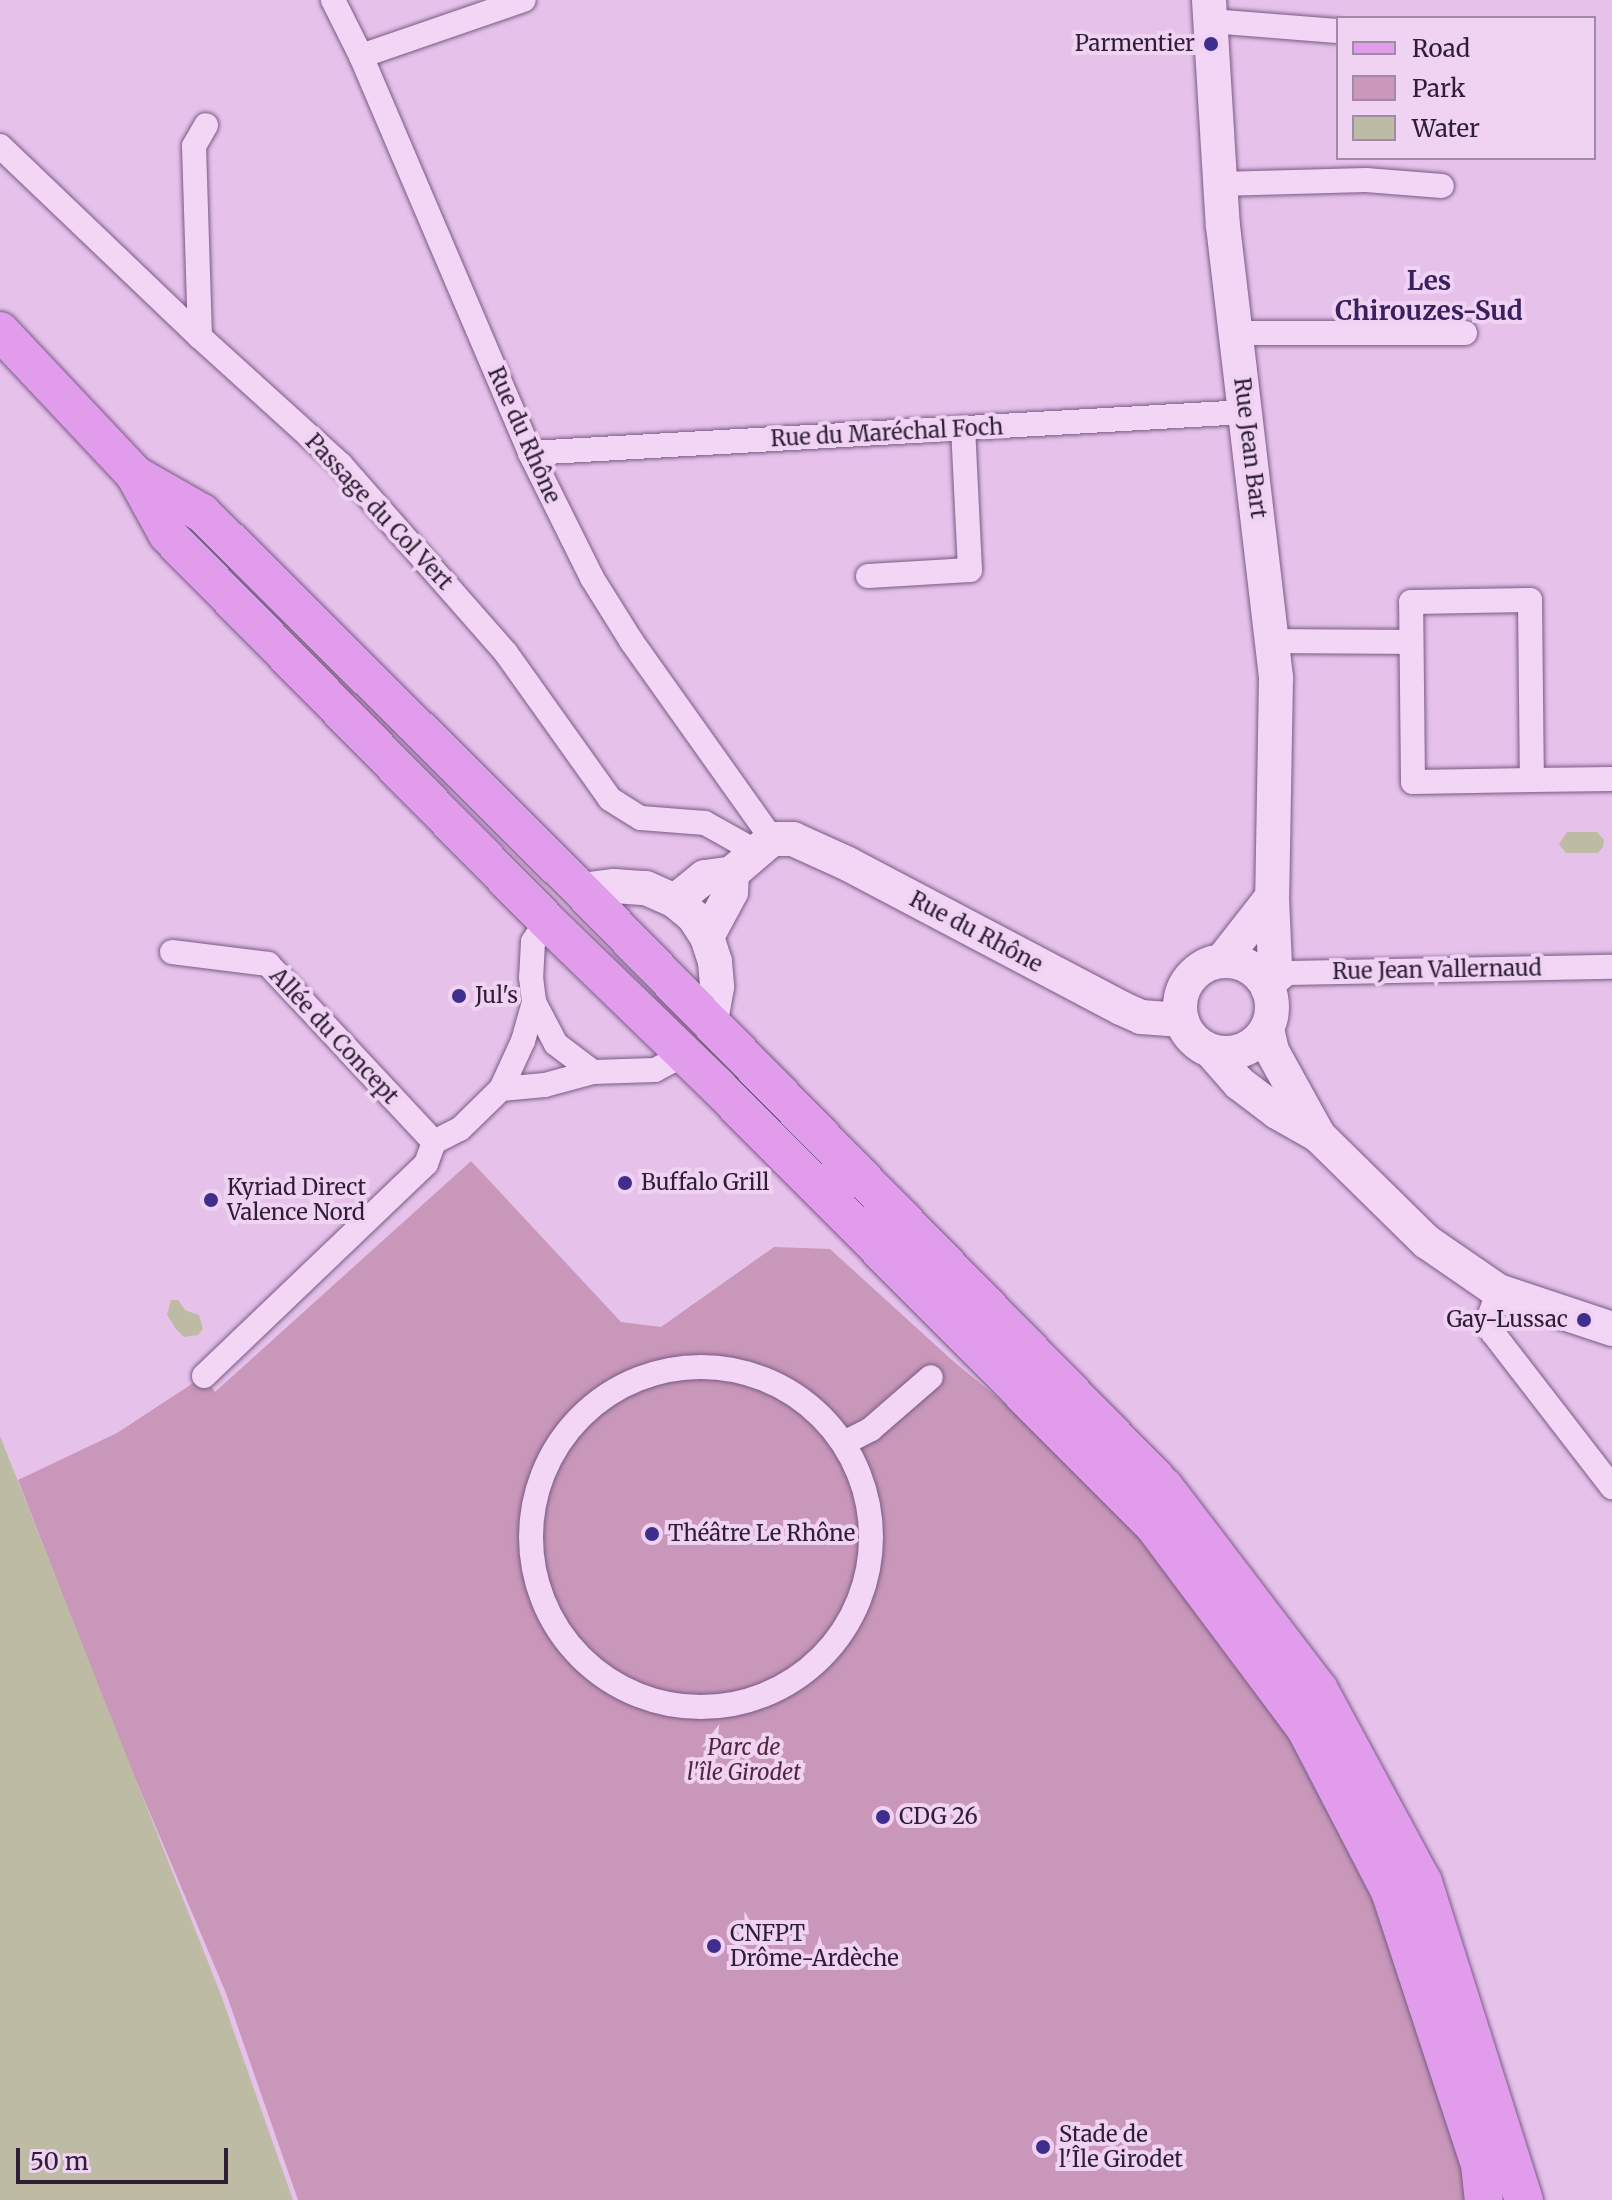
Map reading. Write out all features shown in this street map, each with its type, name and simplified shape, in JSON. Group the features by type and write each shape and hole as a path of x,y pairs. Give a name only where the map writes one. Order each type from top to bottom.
{"main road":[{"path":"0,331 135,475 168,535 547,921 1155,1527 1306,1729 1390,1891 1480,2164 1484,2200"},
{"path":"135,475 202,513 581,890 1164,1487 1319,1690 1423,1882 1524,2200"},
{"path":"547,921 581,890"},
{"path":"683,1055 711,1022"}],"street":[{"name":"Rue du Rhône","path":"333,0 361,56 530,453 601,593 753,854"},
{"path":"361,56 524,0"},
{"path":"1210,11 1336,31"},
{"name":"Rue Jean Bart","path":"1210,11 1219,184 1273,641 1277,709 1272,897 1275,966 1268,989"},
{"path":"200,337 194,146 206,125"},
{"name":"Passage du Col Vert","path":"0,146 200,337 341,465 506,653 610,799 641,818 705,823 753,854"},
{"path":"1219,184 1366,180 1442,186"},
{"path":"1236,333 1465,333"},
{"name":"Rue du Maréchal Foch","path":"530,453 1245,412"},
{"path":"868,576 970,570 963,428"},
{"path":"1532,780 1530,600 1411,602 1413,782 1612,779"},
{"path":"1273,641 1411,642"},
{"name":"Rue du Rhône","path":"675,901 705,877 793,839 848,864 1131,1013 1162,1020 1182,1020"},
{"path":"707,937 753,854"},
{"path":"581,890 614,886 646,888 675,901 694,917 707,937 715,962 717,987 711,1022"},
{"path":"1222,961 1272,897"},
{"path":"204,1376 426,1164 434,1142 460,1129 501,1089 523,1041 534,1002 530,955 533,942 547,921"},
{"name":"Allée du Concept","path":"172,952 268,964 434,1142"},
{"path":"1319,1136 1272,1051 1267,1029 1272,1002 1268,989 1250,968 1222,961 1203,967 1188,981 1180,1000 1182,1020 1192,1039 1211,1051 1239,1083 1277,1112 1319,1136 1427,1242 1498,1291 1612,1329"},
{"name":"Rue Jean Vallernaud","path":"1268,989 1288,973 1612,967"},
{"path":"534,1002 556,1044 593,1072"},
{"path":"1211,1051 1227,1054 1243,1050 1257,1042 1267,1029"},
{"path":"501,1089 545,1085 593,1072 655,1070 683,1055"},
{"path":"1498,1291 1491,1312 1493,1333 1612,1487"},
{"path":"678,1368 726,1368 772,1382 812,1408 844,1443 861,1477 870,1514 871,1551 862,1593 844,1631 816,1663 783,1687 745,1702 704,1708 664,1703 625,1690 582,1660 550,1617 533,1567 532,1511 550,1457 585,1412 632,1381 678,1368"},
{"path":"844,1443 871,1429 931,1377"}],"green space":[{"name":"Parc de l'île Girodet","path":"471,1161 621,1322 661,1327 774,1247 830,1249 953,1361 1155,1527 1390,1891 1484,2200 298,2200 226,1993 116,1733 18,1480 117,1433 204,1376 215,1392"}],"water":[{"path":"1567,832 1597,832 1604,840 1603,847 1598,853 1566,853 1559,844"},
{"path":"171,1300 178,1300 185,1310 199,1315 203,1329 198,1335 184,1337 176,1329 167,1315"},
{"path":"0,1436 221,1995 293,2200 0,2200"}],"place":[{"name":"Parmentier","path":"1211,44"},
{"name":"Jul's","path":"459,996"},
{"name":"Buffalo Grill","path":"625,1183"},
{"name":"Kyriad Direct Valence Nord","path":"211,1200"},
{"name":"Gay-Lussac","path":"1584,1320"},
{"name":"Théâtre Le Rhône","path":"652,1534"},
{"name":"CDG 26","path":"883,1817"},
{"name":"CNFPT Drôme-Ardèche","path":"714,1946"},
{"name":"Stade de l'Île Girodet","path":"1043,2147"}],"district":[{"name":"Les Chirouzes-Sud","path":"1429,296"}]}
